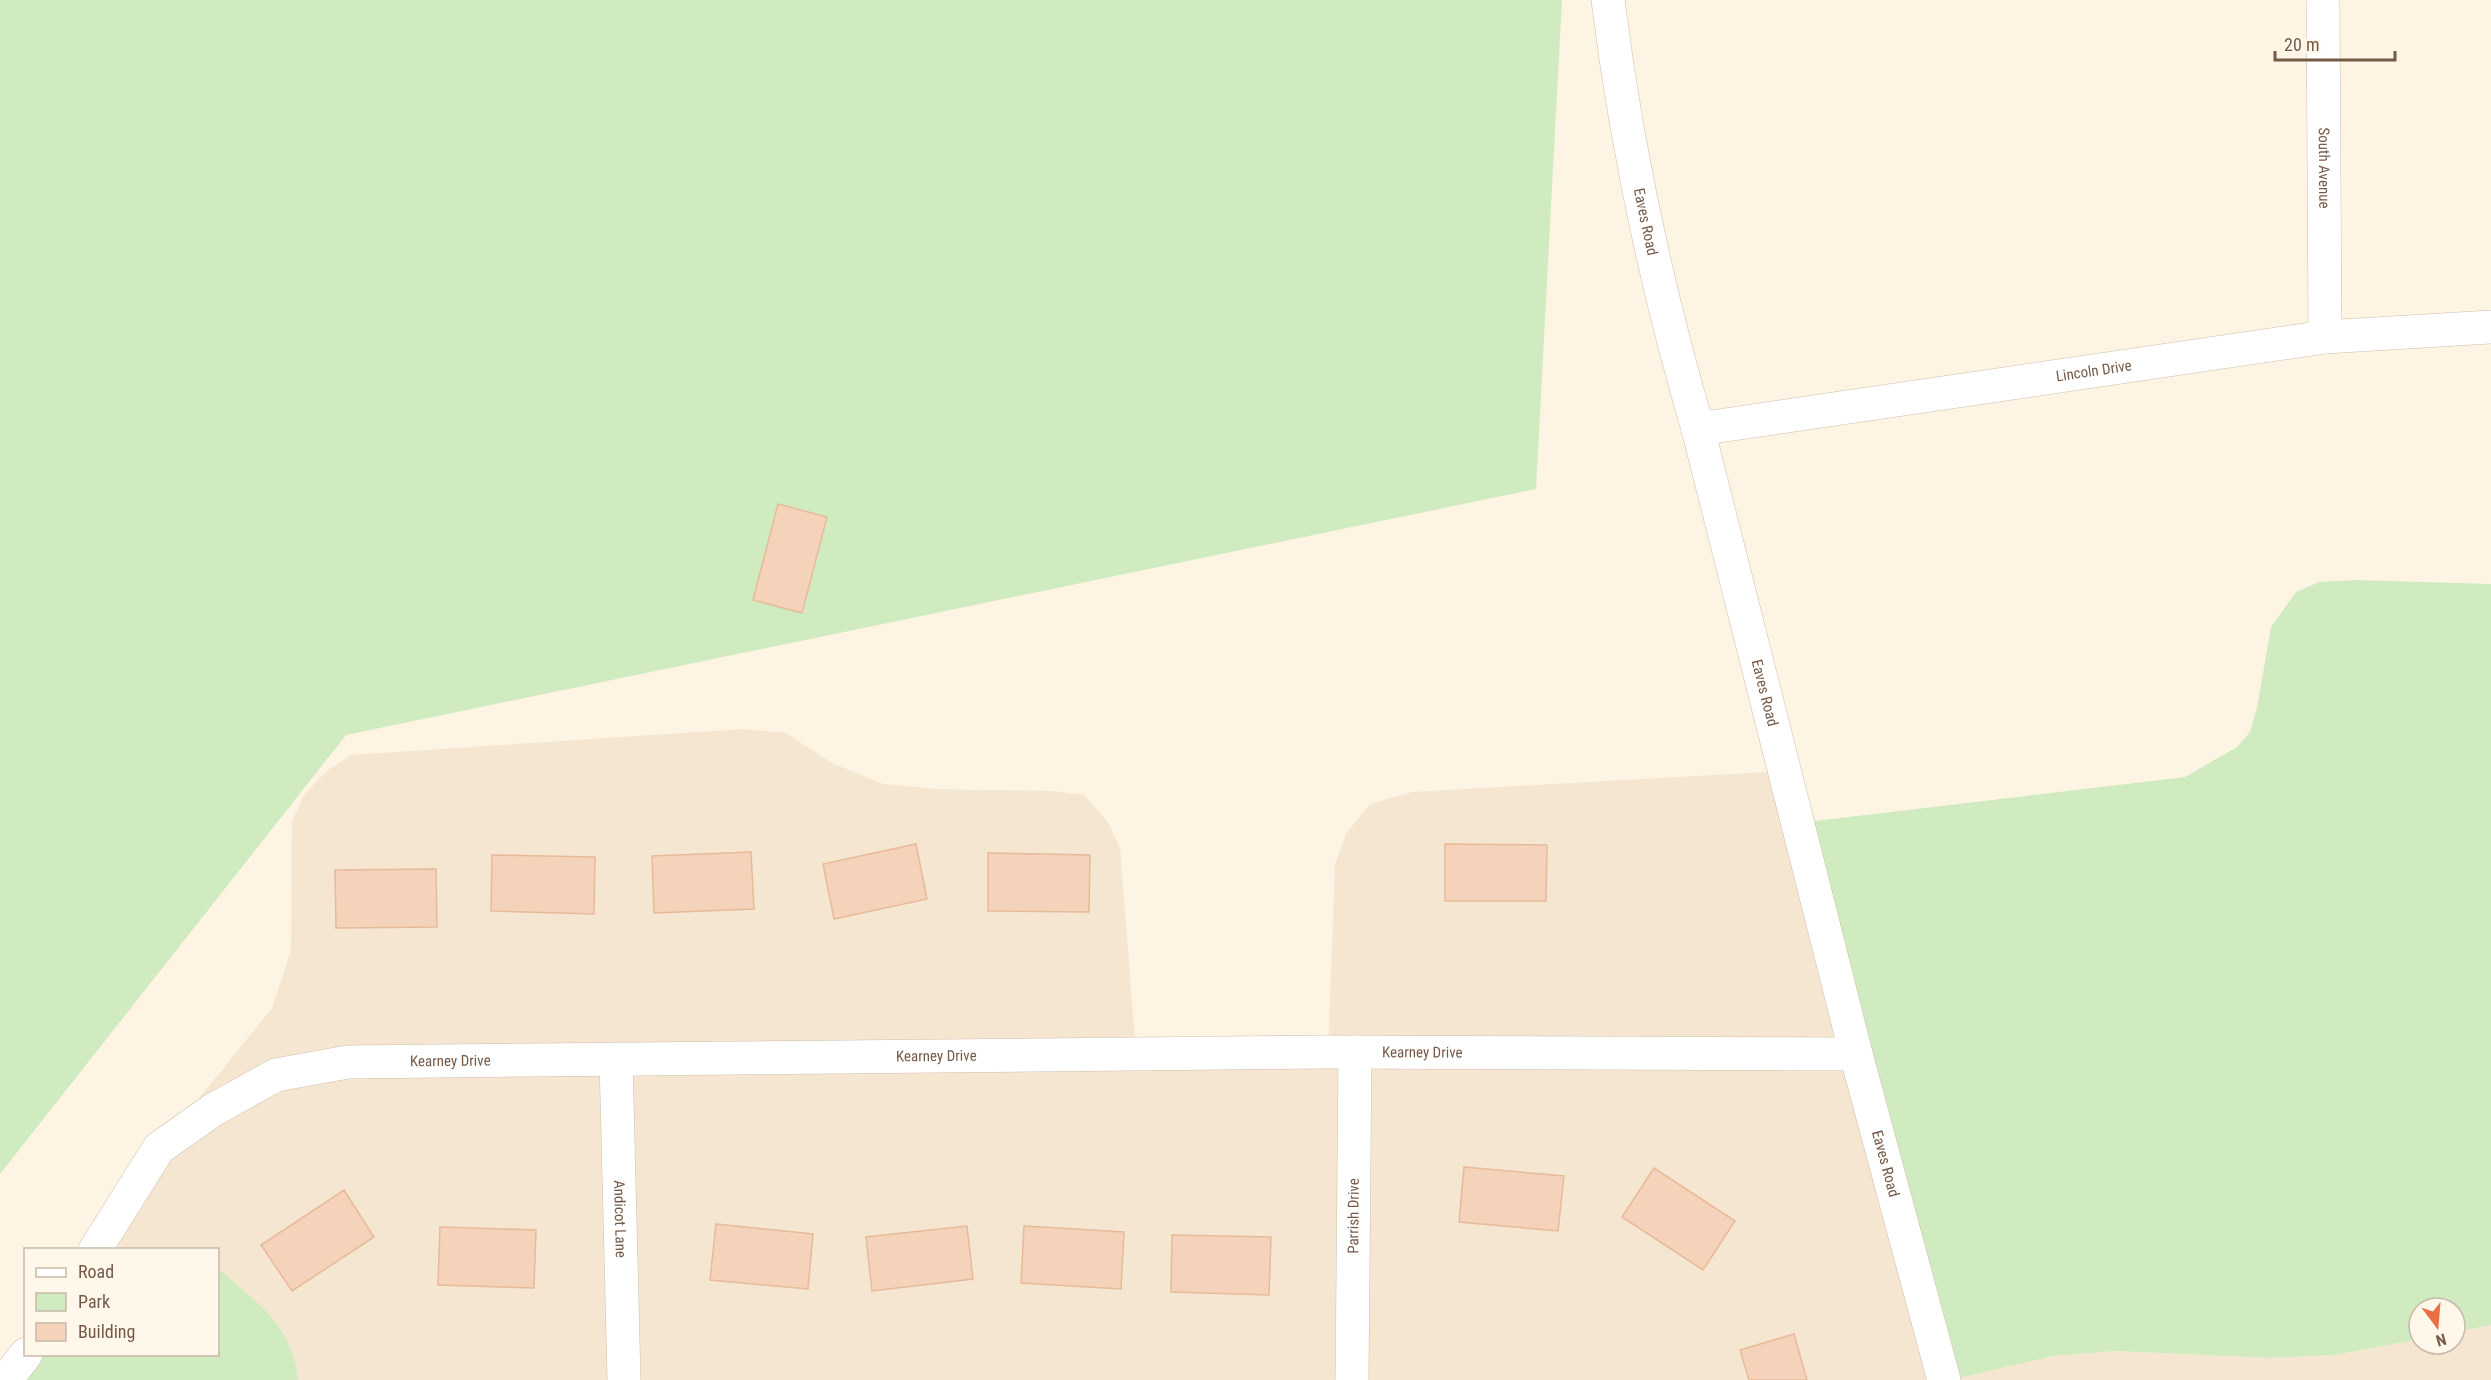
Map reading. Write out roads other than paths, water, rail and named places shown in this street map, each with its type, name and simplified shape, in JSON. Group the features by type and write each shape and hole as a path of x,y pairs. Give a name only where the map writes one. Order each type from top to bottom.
{"street":[{"name":"Eaves Road","path":"1608,0 1621,93 1670,332 1698,429 1856,1054 1944,1380"},
{"name":"South Avenue","path":"2323,0 2325,337"},
{"name":"Lincoln Drive","path":"1698,429 2325,337 2491,327"},
{"name":"Kearney Drive","path":"96,1248 159,1148 213,1110 276,1075 348,1062 1355,1052 1856,1054"},
{"name":"Parrish Drive","path":"1352,1380 1355,1052"},
{"name":"Andicot Lane","path":"616,1059 624,1380"},
{"path":"6,1380 24,1356"}]}
